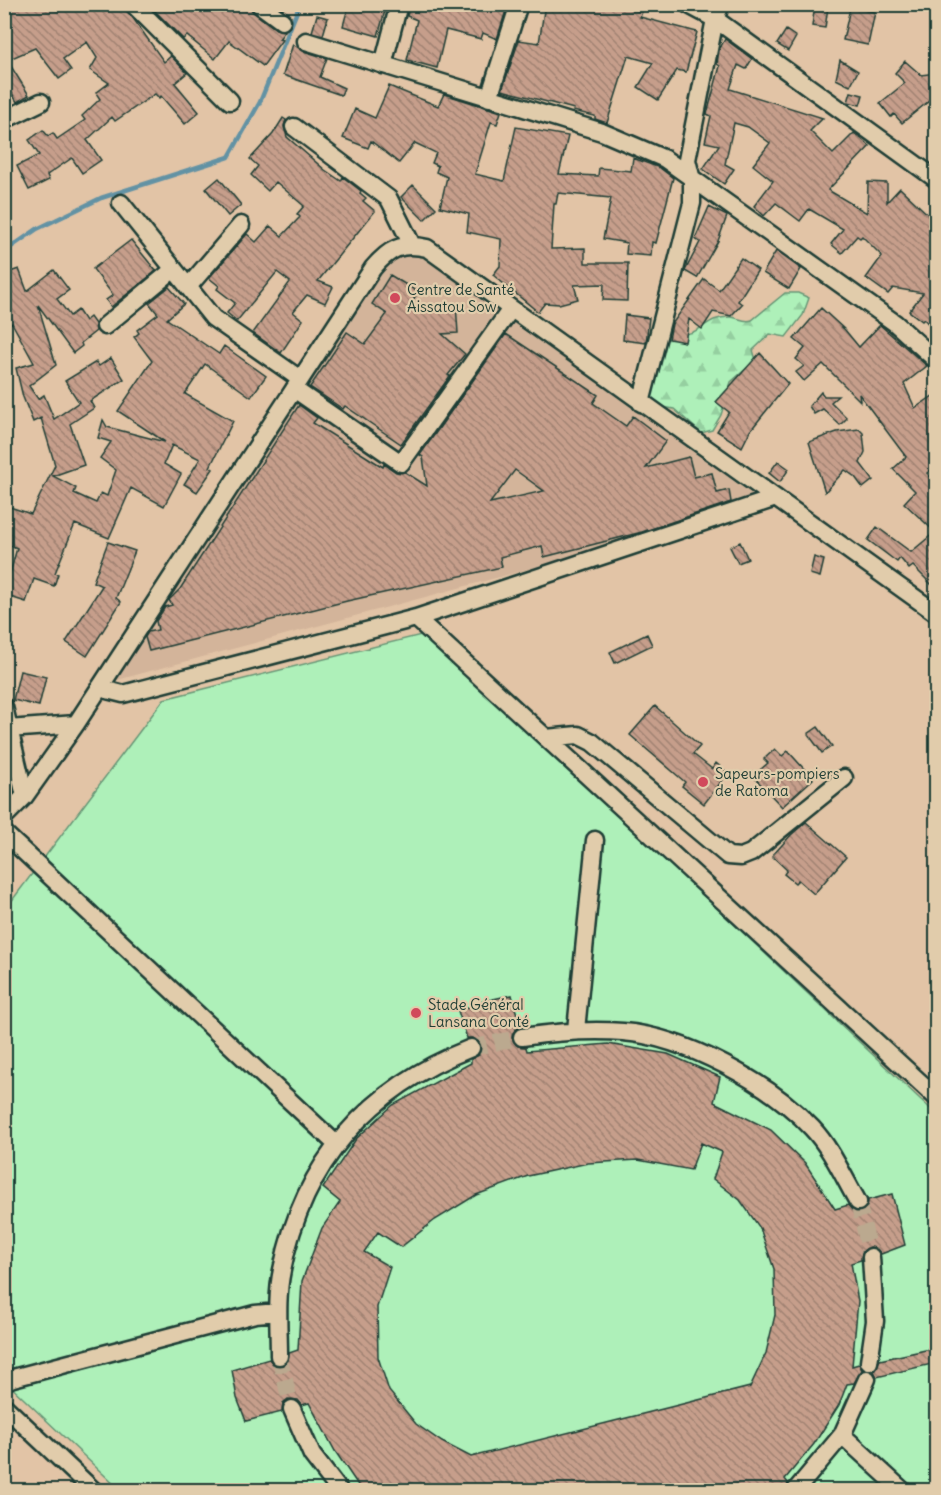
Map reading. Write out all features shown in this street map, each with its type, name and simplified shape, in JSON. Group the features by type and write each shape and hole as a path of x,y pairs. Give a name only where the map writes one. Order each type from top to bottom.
{"street":[{"path":"134,4 230,101"},
{"path":"259,4 282,21"},
{"path":"383,65 399,4"},
{"path":"489,98 519,4"},
{"path":"687,4 718,12 936,178"},
{"path":"641,402 692,203 692,180 687,160 718,12"},
{"path":"306,41 602,132 665,159 895,323 936,360"},
{"path":"4,120 41,102"},
{"path":"294,127 389,199 412,245"},
{"path":"121,202 213,318 401,463 511,309"},
{"path":"188,287 241,225"},
{"path":"7,810 25,796 76,724 373,268 387,252 400,246 412,245 427,248 936,613"},
{"path":"105,326 174,269"},
{"path":"99,688 123,694 416,618 776,498"},
{"path":"416,618 936,1097"},
{"path":"4,707 25,796"},
{"path":"8,729 76,724"},
{"path":"546,738 578,735 592,742 728,856 741,857 751,853 844,778"},
{"path":"4,833 336,1144"},
{"path":"576,1030 595,840"},
{"path":"522,1037 576,1030 626,1032 680,1046 721,1062 758,1085 813,1128 858,1202"},
{"path":"279,1356 278,1312 282,1270 300,1208 336,1144 378,1100 436,1062 471,1048"},
{"path":"869,1362 875,1321 871,1257"},
{"path":"4,1383 13,1378 255,1314 278,1312"},
{"path":"796,1491 842,1435 867,1379"},
{"path":"4,1406 93,1491"},
{"path":"292,1409 312,1455 339,1491"},
{"path":"842,1435 902,1491"}],"shaded area":[{"path":"407,252 427,260 767,505 117,680 113,673 389,261"}],"green space":[{"path":"785,293 798,293 809,298 803,315 786,337 770,334 753,350 756,360 731,382 721,415 712,430 701,433 674,409 657,406 643,386 660,331 685,334 720,318 752,320"},
{"name":"Stade Général Lansana Conté","path":"425,634 936,1114 936,1490 120,1490 5,1381 4,911 164,699"}],"building":[{"path":"18,4 123,4 164,62 171,56 187,73 175,83 199,112 185,124 161,96 159,98 155,94 115,121 112,117 87,140 101,160 82,173 72,158 47,175 49,180 29,190 17,166 39,155 29,140 43,130 48,136 53,133 57,139 85,120 82,116 100,99 96,93 109,83 90,70 97,58 87,42 63,59 71,70 59,79 35,48 7,60 29,95 17,102 10,90 4,93 4,15"},
{"path":"148,4 249,4 253,12 276,29 285,31 279,39 282,40 263,66 229,41 215,59 187,36 183,39"},
{"path":"349,4 386,7 378,36 343,26"},
{"path":"410,4 427,9 429,4 508,4 497,39 483,33 481,39 446,30 437,68 407,60 417,20 407,16"},
{"path":"545,4 612,4 642,12 640,17 697,32 686,72 677,70 658,100 638,87 653,63 628,56 607,123 595,119 595,116 573,111 574,109 502,90 519,40 539,43"},
{"path":"815,5 828,7 825,28 812,26"},
{"path":"850,8 875,12 868,45 843,40"},
{"path":"317,15 328,18 323,35 312,32"},
{"path":"786,30 796,37 788,51 777,44"},
{"path":"725,39 752,59 746,69 738,65 730,89 823,118 810,131 833,154 854,133 870,146 828,190 867,213 868,182 887,183 887,202 900,188 936,222 936,332 924,319 922,321 909,311 923,293 893,288 888,294 866,278 882,256 862,236 860,238 857,236 842,253 831,244 843,229 809,209 800,221 776,203 764,216 754,206 773,181 753,165 770,143 748,127 734,123 725,164 734,169 724,184 703,169 719,145 705,142 711,116 707,114 720,66 717,64 719,50"},
{"path":"293,44 303,51 327,58 320,77 344,88 341,95 283,75"},
{"path":"840,60 858,71 850,86 836,79"},
{"path":"905,61 921,75 936,73 936,107 929,101 902,123 894,114 891,117 880,103 905,83 895,73"},
{"path":"389,86 438,106 444,94 501,112 497,124 491,122 475,174 504,181 516,127 568,136 559,174 598,176 599,168 631,171 633,158 660,168 673,178 656,243 652,242 651,256 626,254 627,243 603,239 611,198 558,193 556,204 554,204 551,249 585,248 585,263 628,263 627,301 603,300 604,284 574,285 578,299 559,304 545,303 538,312 493,275 500,266 501,239 467,232 469,214 440,207 447,177 436,172 438,166 432,163 436,153 415,143 399,163 371,141 368,148 343,138 355,109 375,118"},
{"path":"851,92 863,95 860,105 848,102"},
{"path":"283,118 286,120 284,126 287,137 325,170 341,181 343,177 361,191 360,193 366,198 363,201 375,211 318,281 333,287 325,303 307,295 293,312 303,320 281,353 253,333 290,282 277,272 237,321 227,313 235,303 217,289 219,286 209,278 247,234 256,242 270,226 282,236 300,217 297,214 304,206 276,182 268,191 251,175 258,166 250,159 273,134"},
{"path":"219,178 241,205 228,216 206,189"},
{"path":"413,185 436,208 424,220 401,197"},
{"path":"709,207 727,216 718,241 697,278 685,271 700,242 695,239"},
{"path":"131,240 156,271 111,307 106,300 113,295 93,269"},
{"path":"776,251 801,269 789,289 763,273"},
{"path":"741,258 758,270 738,301 742,304 731,316 713,312 702,329 689,319 685,342 669,339 672,324 704,279 719,290"},
{"path":"19,269 27,291 54,270 69,290 57,299 70,316 78,310 85,321 90,317 95,324 96,331 73,353 38,305 56,365 29,386 38,399 44,395 54,419 79,402 65,381 96,362 99,366 111,358 124,379 90,401 94,408 70,424 84,465 53,476 76,488 74,493 96,503 101,493 107,496 116,470 100,458 111,442 98,438 103,420 107,427 165,442 118,411 152,361 134,337 139,333 137,330 158,314 149,303 169,287 184,304 167,319 219,354 224,346 266,376 251,397 205,364 185,394 233,421 210,467 213,469 197,492 184,484 200,459 172,445 164,464 181,474 164,506 131,488 109,538 75,524 55,573 58,574 54,586 34,579 26,602 4,595 17,548 4,543 4,505 31,514 55,465 41,418 33,422 23,397 16,368 34,363 12,323 4,325 4,274"},
{"path":"390,275 418,292 408,308 456,304 458,333 442,334 465,354 401,444 345,406 343,409 310,387 347,332 365,344 387,314 372,304"},
{"path":"821,308 845,330 859,347 880,325 927,366 904,384 915,408 936,394 936,466 927,473 936,483 936,589 913,566 909,569 900,558 897,562 868,540 877,527 911,552 935,532 904,503 915,491 893,469 906,457 859,394 860,401 823,364 804,381 796,372 804,366 796,359 805,348 794,339"},
{"path":"625,315 649,318 646,343 623,340"},
{"path":"506,334 598,395 593,403 626,426 633,416 666,441 646,468 689,457 694,477 712,473 717,493 729,490 731,502 642,532 544,557 542,546 500,557 502,567 347,601 149,651 145,637 148,632 158,630 156,621 165,607 172,605 169,600 180,589 299,405 317,418 313,423 383,467 384,464 396,472 405,472 427,486 423,457 420,455","holes":["515,470 544,491 490,503"]},
{"path":"760,353 788,384 750,431 742,447 717,431 729,412 716,402"},
{"path":"821,392 824,396 838,396 831,402 847,418 840,425 823,409 814,414 809,406"},
{"path":"859,429 863,433 865,452 860,463 873,480 863,488 855,477 845,470 825,492 809,442 837,432"},
{"path":"778,461 789,469 780,482 769,473"},
{"path":"108,542 135,551 116,598 121,602 87,656 66,642 102,586 93,582"},
{"path":"740,542 748,559 738,563 730,547"},
{"path":"814,557 824,560 820,577 810,574"},
{"path":"647,634 652,645 615,663 610,652"},
{"path":"20,671 46,677 39,706 13,700"},
{"path":"655,706 700,746 693,754 712,769 716,763 728,773 704,804 682,786 685,782 630,735"},
{"path":"818,727 832,746 822,753 808,734"},
{"path":"775,749 782,756 788,751 813,779 782,807 753,776 768,763 764,759"},
{"path":"806,822 846,857 814,894 798,880 795,883 784,874 787,870 772,856"},
{"path":"512,995 520,1027 513,1033 512,1038 518,1046 526,1047 527,1051 608,1044 668,1054 720,1077 714,1102 771,1130 805,1163 835,1209 848,1205 853,1211 863,1211 867,1207 868,1200 892,1194 905,1245 881,1254 876,1248 870,1247 862,1252 861,1260 851,1263 858,1301 852,1366 859,1364 862,1370 854,1383 847,1384 839,1405 814,1444 785,1479 788,1483 786,1491 362,1491 335,1451 309,1403 302,1405 298,1400 288,1399 283,1403 282,1412 246,1421 237,1398 232,1370 269,1359 274,1365 284,1365 288,1361 289,1353 298,1350 302,1281 322,1228 340,1202 323,1188 356,1139 393,1105 471,1063 471,1059 479,1055 480,1043 473,1038 467,1038 458,1011 484,1001","holes":["701,1143 722,1152 713,1179 740,1200 760,1228 774,1269 775,1315 766,1353 750,1387 471,1457 442,1442 416,1424 389,1391 378,1357 377,1307 390,1267 364,1252 378,1232 401,1247 435,1220 476,1195 528,1176 588,1163 638,1160 691,1170"]},
{"path":"935,1348 936,1363 877,1377 874,1371 880,1360"}],"waterway":[{"path":"4,252 37,229 101,198 229,157 260,102 300,4"}],"tunnel":[{"path":"471,1048 522,1037"},
{"path":"858,1202 871,1257"},
{"path":"279,1356 292,1409"}],"place":[{"name":"Centre de Santé Aissatou Sow","path":"395,298"},
{"name":"Sapeurs-pompiers de Ratoma","path":"703,782"},
{"name":"Stade Général Lansana Conté","path":"416,1013"}]}
